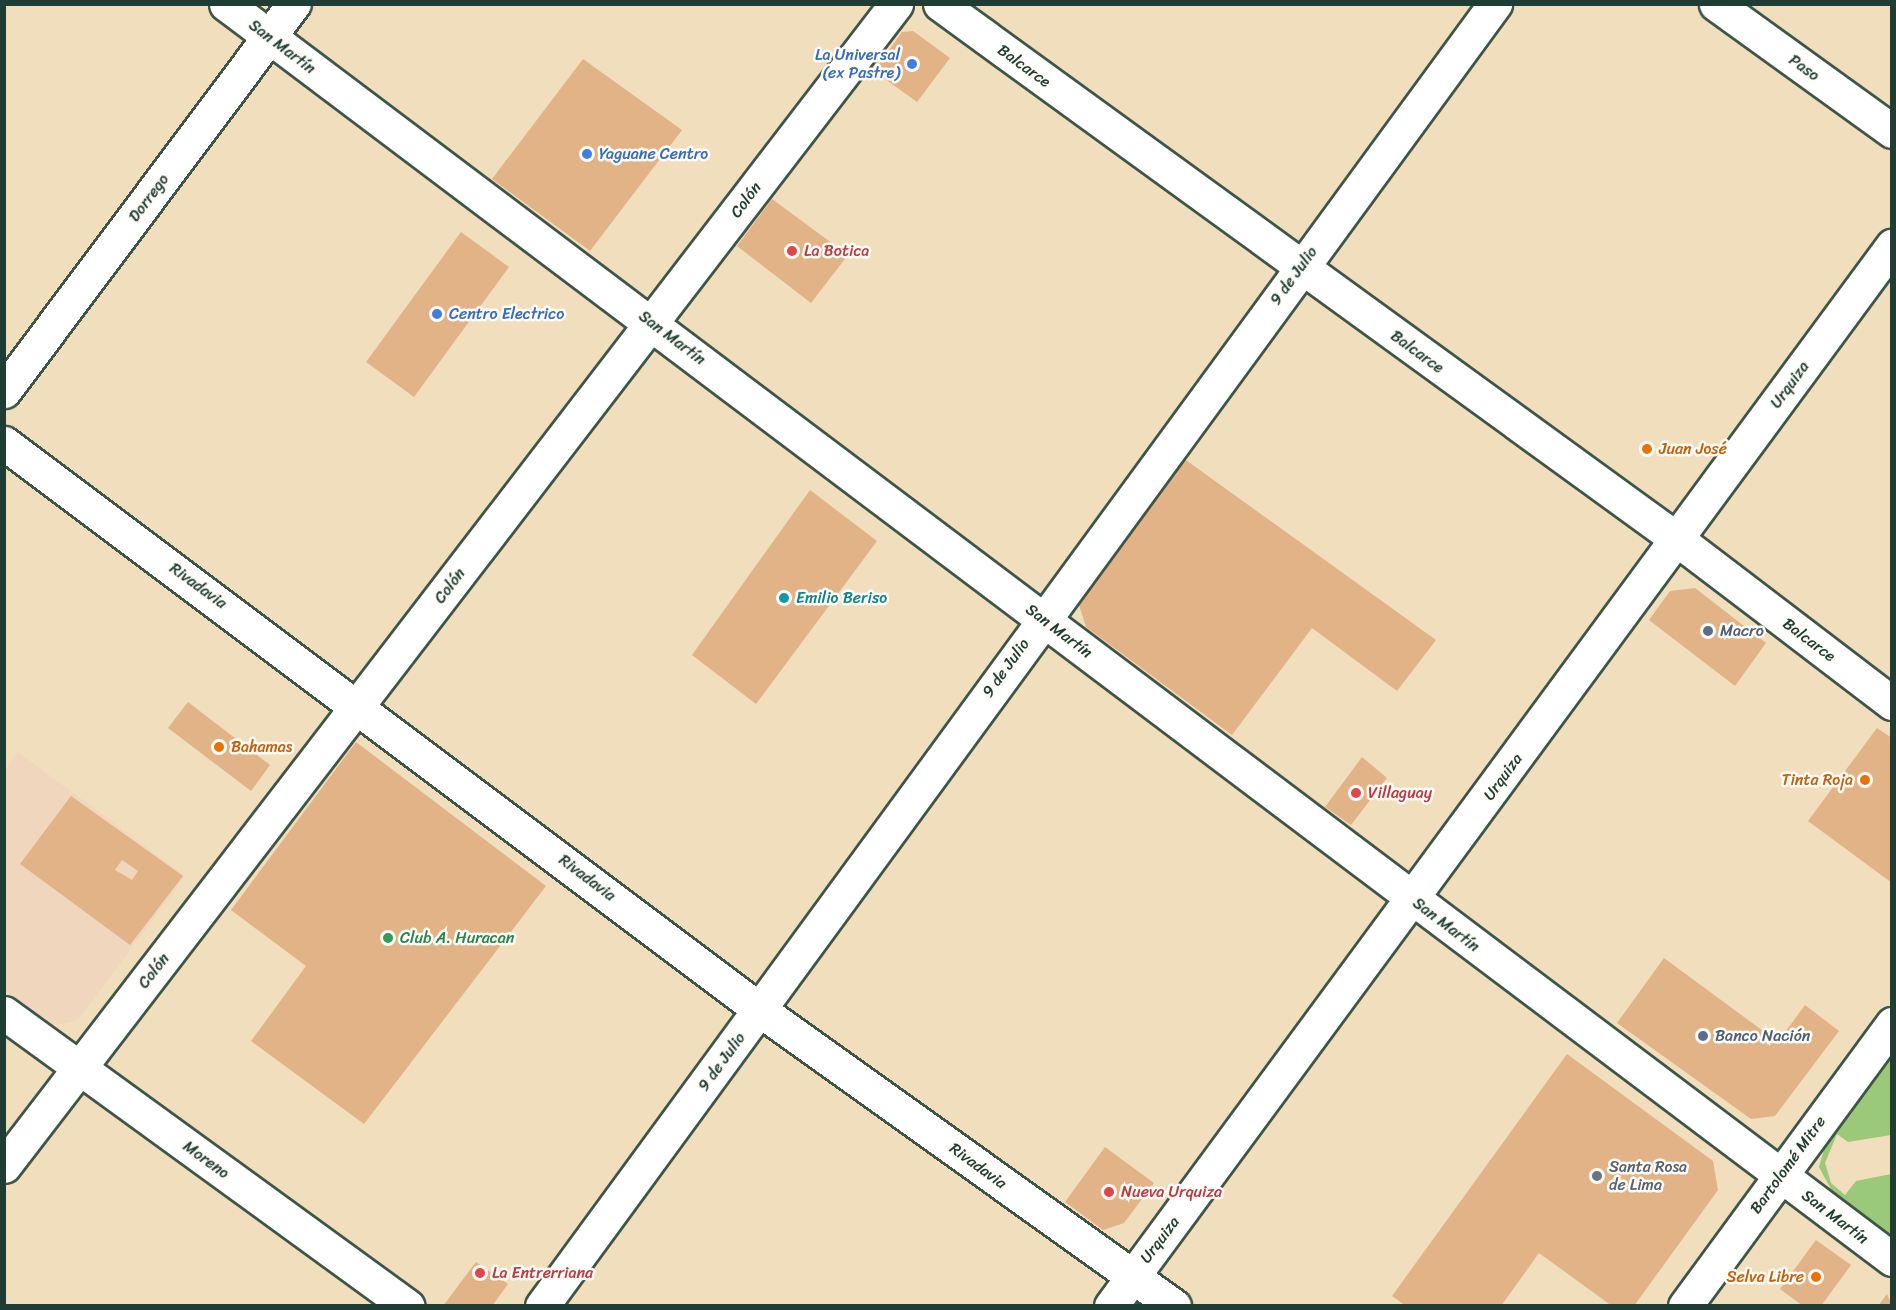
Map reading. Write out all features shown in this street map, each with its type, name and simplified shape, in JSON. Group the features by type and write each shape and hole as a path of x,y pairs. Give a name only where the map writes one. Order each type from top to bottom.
{"street":[{"name":"San Martín","path":"226,4 652,323 1412,900 1892,1259"},
{"name":"Dorrego","path":"4,391 294,4"},
{"name":"Colón","path":"4,1166 896,4"},
{"name":"Balcarce","path":"940,4 1299,268 1678,540 1892,703"},
{"name":"9 de Julio","path":"542,1305 760,1010 1042,618 1495,4"},
{"name":"Paso","path":"1716,4 1892,131"},
{"name":"Urquiza","path":"1111,1305 1678,540 1892,246"},
{"name":"Rivadavia","path":"4,443 359,705 760,1010 1174,1305"},
{"name":"Moreno","path":"4,1013 408,1305"},
{"name":"Bartolomé Mitre","path":"1685,1305 1892,1024"}],"shaded area":[{"path":"18,752 185,876 78,1020 52,1026 5,991 5,770"}],"green space":[{"path":"1891,1051 1891,1135 1848,1142 1837,1134 1825,1163 1831,1183 1845,1195 1856,1181 1891,1174 1891,1237 1833,1193 1819,1167 1827,1139"}],"building":[{"name":"La Universal (ex Pastre)","path":"913,31 950,58 917,102 874,71 902,32"},
{"name":"Yaguane Centro","path":"583,59 682,130 590,251 492,179"},
{"name":"La Botica","path":"772,199 848,255 811,303 737,246"},
{"name":"Centro Electrico","path":"461,232 509,267 414,397 366,362"},
{"path":"1183,458 1436,640 1397,691 1312,628 1232,735 1086,627 1078,602"},
{"name":"Emilio Beriso","path":"810,490 877,541 756,704 692,655"},
{"name":"Macro","path":"1695,588 1766,643 1735,686 1649,620 1670,591"},
{"name":"Bahamas","path":"188,702 270,765 251,791 168,728"},
{"name":"Tinta Roja","path":"1877,728 1892,738 1892,883 1808,821"},
{"name":"Club A. Huracan","path":"356,742 546,886 364,1124 251,1041 306,966 231,910"},
{"name":"Villaguay","path":"1362,757 1387,778 1351,825 1325,807"},
{"path":"71,796 183,876 130,945 20,864","holes":["122,860 138,871 132,880 115,870"]},
{"name":"Banco Nación","path":"1664,958 1778,1042 1805,1005 1839,1031 1775,1116 1751,1119 1617,1023"},
{"name":"Santa Rosa de Lima","path":"1567,1054 1713,1161 1718,1190 1634,1306 1612,1306 1539,1253 1501,1306 1406,1306 1392,1296"},
{"name":"Nueva Urquiza","path":"1105,1147 1154,1183 1124,1223 1103,1230 1065,1202"},
{"name":"Selva Libre","path":"1816,1240 1851,1265 1821,1306 1803,1306 1780,1289"},
{"name":"La Entrerriana","path":"476,1262 508,1284 492,1306 443,1306"},
{"path":"1887,1294 1892,1306 1878,1306"}],"place":[{"name":"La Universal (ex Pastre)","path":"912,64"},
{"name":"Yaguane Centro","path":"587,154"},
{"name":"La Botica","path":"792,251"},
{"name":"Centro Electrico","path":"437,314"},
{"name":"Juan José","path":"1647,449"},
{"name":"Emilio Beriso","path":"784,598"},
{"name":"Macro","path":"1708,631"},
{"name":"Bahamas","path":"219,747"},
{"name":"Tinta Roja","path":"1865,780"},
{"name":"Villaguay","path":"1356,793"},
{"name":"Club A. Huracan","path":"388,938"},
{"name":"Banco Nación","path":"1703,1036"},
{"name":"Santa Rosa de Lima","path":"1597,1176"},
{"name":"Nueva Urquiza","path":"1109,1192"},
{"name":"La Entrerriana","path":"480,1273"},
{"name":"Selva Libre","path":"1816,1277"}]}
